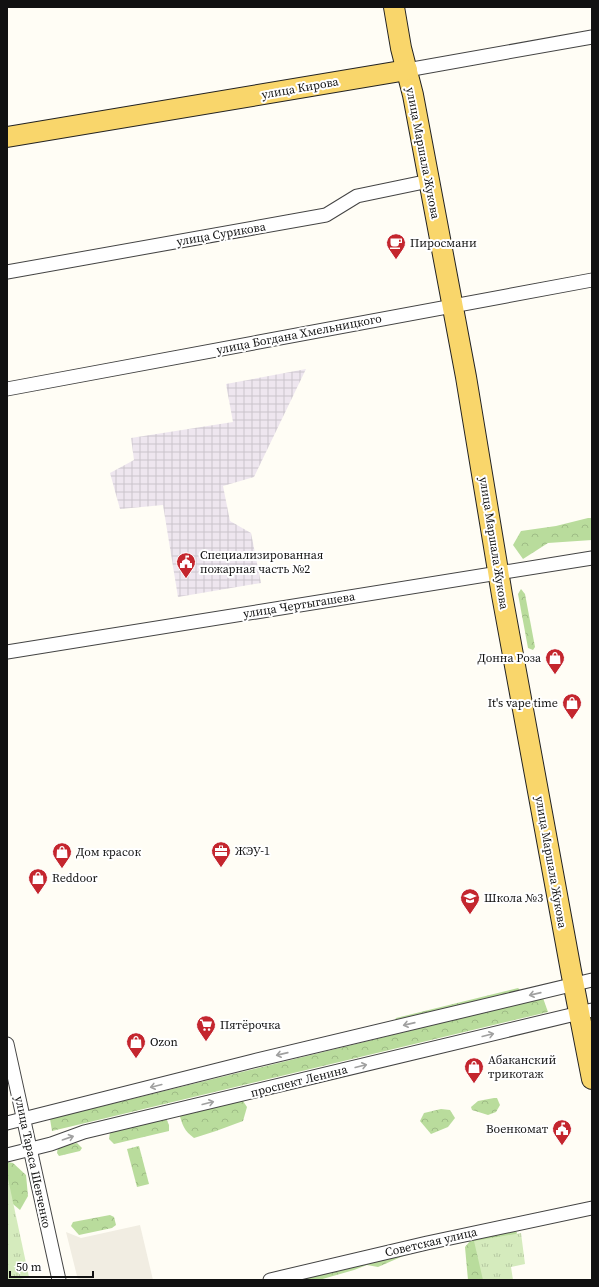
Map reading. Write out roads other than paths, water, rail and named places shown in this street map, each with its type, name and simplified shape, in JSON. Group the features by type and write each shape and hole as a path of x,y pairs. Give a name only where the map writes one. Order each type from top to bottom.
{"main road":[{"name":"улица Маршала Жукова","path":"394,7 401,48 413,95 466,377 498,573 583,982 592,1079"},
{"name":"улица Кирова","path":"7,137 407,70"}],"street":[{"name":"улица Кирова","path":"407,70 592,36"},
{"name":"улица Сурикова","path":"7,272 326,215 357,196 429,181"},
{"name":"улица Богдана Хмельницкого","path":"7,389 592,280"},
{"name":"улица Чертыгашева","path":"7,652 592,558"},
{"path":"7,1124 253,1061 583,982"},
{"name":"проспект Ленина","path":"7,1155 52,1144 84,1132 585,1012"},
{"name":"улица Тараса Шевченко","path":"7,1044 59,1280"},
{"name":"Советская улица","path":"270,1280 426,1243 592,1208"}],"place":[{"name":"Пиросмани","path":"396,260"},
{"name":"Специализированная пожарная часть №2","path":"186,579"},
{"name":"Донна Роза","path":"555,675"},
{"name":"It's vape time","path":"572,720"},
{"name":"ЖЭУ-1","path":"221,868"},
{"name":"Дом красок","path":"62,869"},
{"name":"Reddoor","path":"38,895"},
{"name":"Школа №3","path":"470,915"},
{"name":"Пятёрочка","path":"206,1042"},
{"name":"Ozon","path":"136,1059"},
{"name":"Абаканский трикотаж","path":"474,1084"},
{"name":"Военкомат","path":"562,1146"}]}
